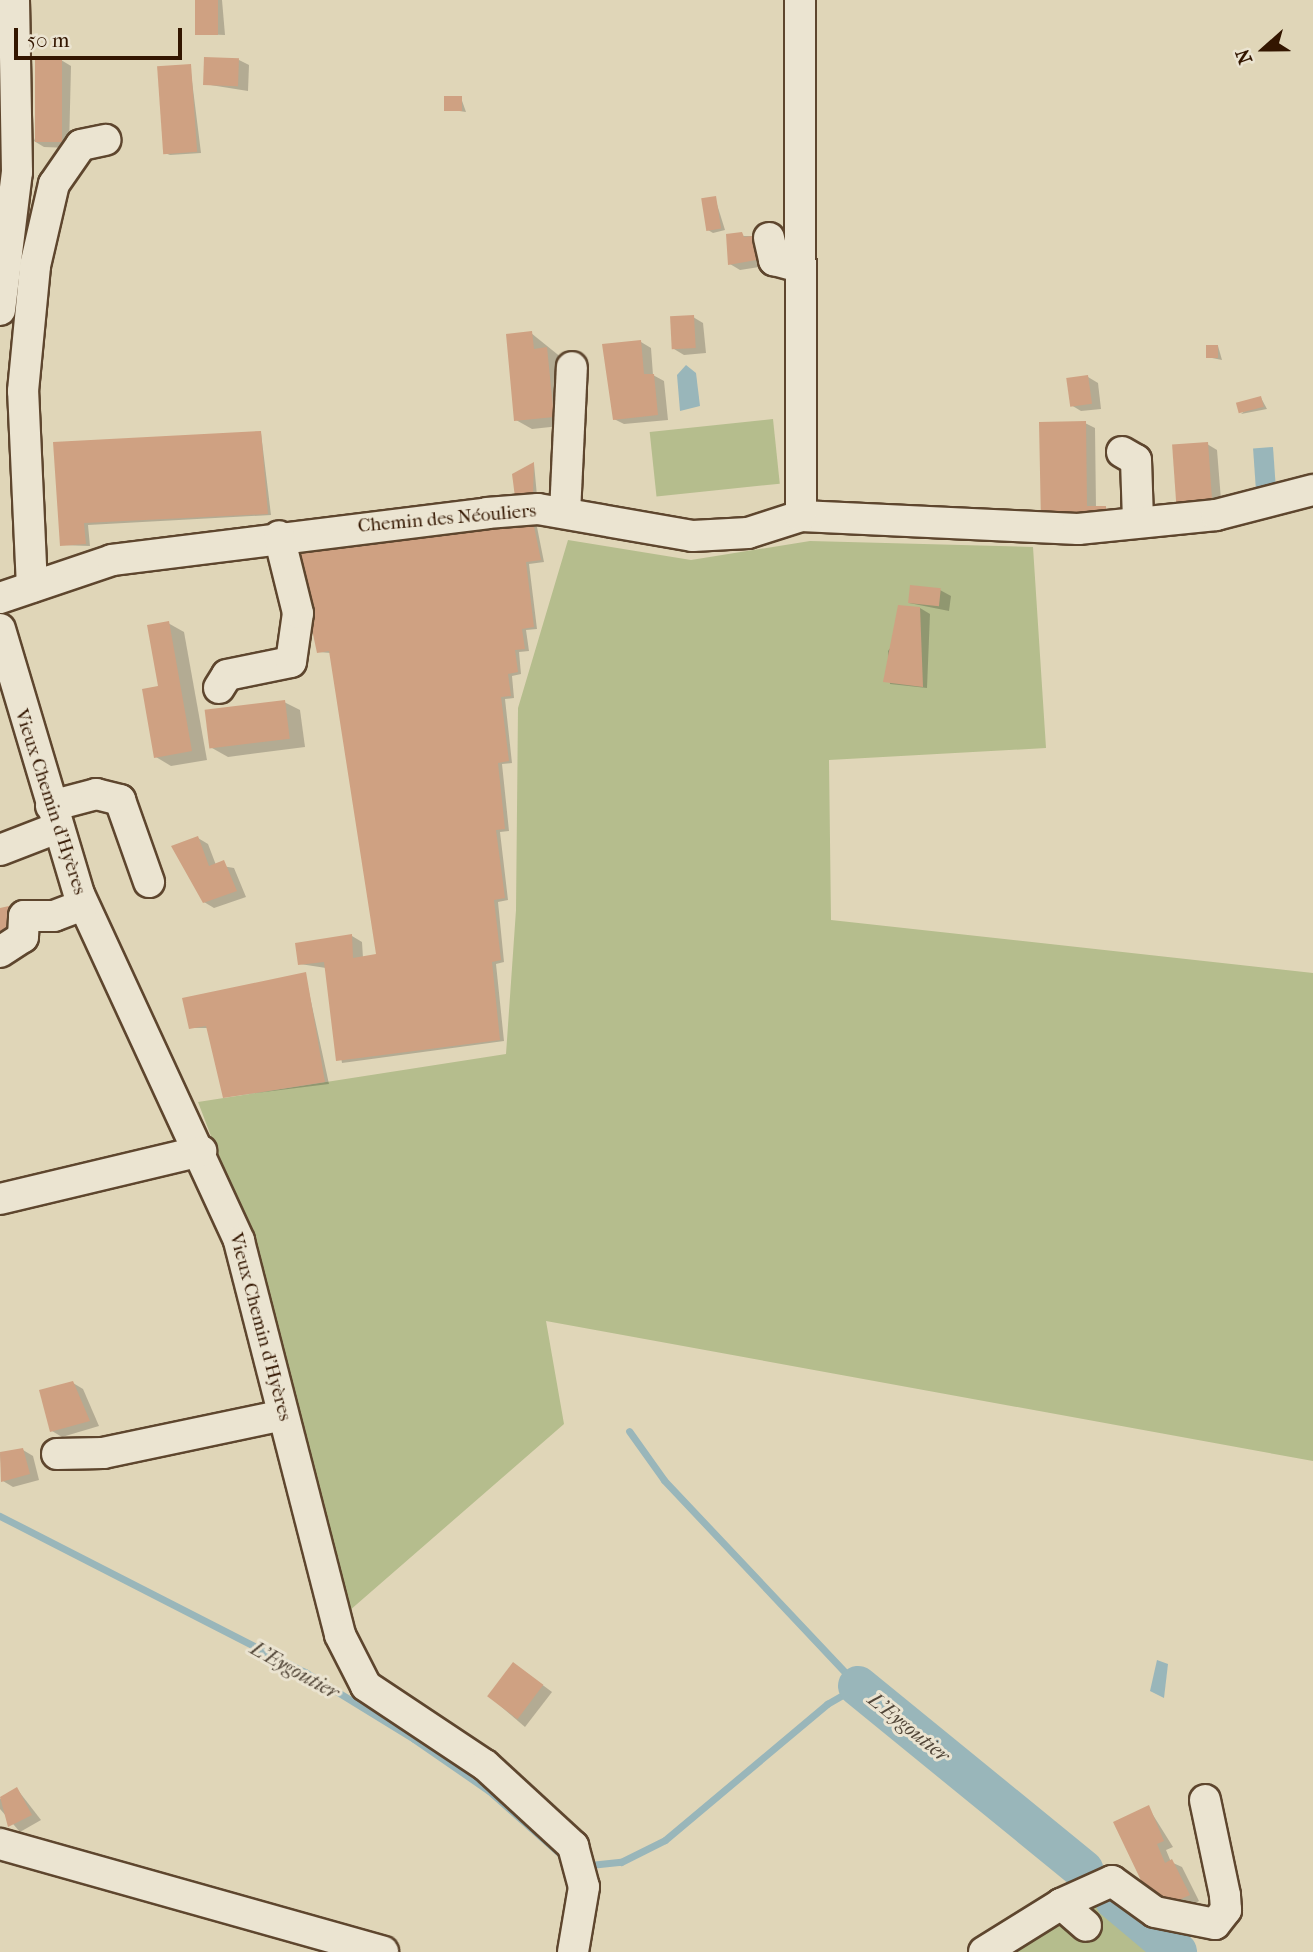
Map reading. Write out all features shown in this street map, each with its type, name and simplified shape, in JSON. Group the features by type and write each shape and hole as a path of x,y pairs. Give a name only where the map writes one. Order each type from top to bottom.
{"street":[{"path":"0,310 16,172 8,116 14,0"},
{"path":"800,0 801,516 1045,530 1216,515 1313,490"},
{"path":"32,587 23,391 35,266 54,184 81,145 105,140"},
{"path":"769,238 774,260 802,267"},
{"path":"565,513 572,367"},
{"path":"1122,452 1136,460 1138,520"},
{"name":"Chemin des Néouliers","path":"0,598 112,560 279,536 512,510 565,513 693,536 748,533 801,516"},
{"path":"219,688 228,675 291,662 298,613 279,536"},
{"name":"Vieux Chemin d'Hyères","path":"0,629 54,817 83,905 201,1151 239,1241 340,1635 366,1686 485,1765 573,1846 584,1887 573,1952"},
{"path":"0,850 96,794 120,800 149,882"},
{"path":"0,952 23,937 24,916 54,916 83,905"},
{"path":"0,1199 201,1151"},
{"path":"57,1454 103,1453 283,1415"},
{"path":"984,1952 1061,1903 1112,1881 1155,1912 1215,1924 1226,1909 1225,1895 1205,1800"},
{"path":"0,1844 383,1952"},
{"path":"1061,1903 1086,1926"}],"green space":[{"path":"773,419 780,484 656,497 650,432"},
{"path":"568,540 691,560 810,541 1033,547 1046,748 829,760 831,920 1313,973 1313,1461 546,1321 564,1424 349,1611 268,1286 198,1102 506,1054 516,910 518,708"},
{"path":"1102,1897 1164,1952 1003,1952"}],"water":[{"path":"686,365 696,373 700,406 680,411 677,375"},
{"path":"1273,447 1276,489 1256,490 1253,448"},
{"path":"1157,1660 1168,1664 1164,1698 1150,1691"}],"building":[{"path":"195,0 218,0 218,35 195,35"},
{"path":"204,57 239,58 238,86 203,85"},
{"path":"35,58 62,58 62,142 35,142"},
{"path":"191,64 197,152 163,154 157,66"},
{"path":"444,96 462,96 462,111 444,111"},
{"path":"716,196 721,229 706,231 701,198"},
{"path":"742,232 744,237 760,235 762,259 728,265 726,234"},
{"path":"694,315 696,348 672,349 670,316"},
{"path":"532,331 534,349 547,347 554,417 514,421 506,334"},
{"path":"641,340 644,374 654,374 658,415 613,420 602,344"},
{"path":"1206,345 1218,345 1218,358 1206,358"},
{"path":"1088,375 1092,404 1070,407 1066,378"},
{"path":"1261,396 1264,407 1239,413 1236,403"},
{"path":"1086,421 1087,506 1106,506 1107,521 1041,523 1039,422"},
{"path":"261,431 268,514 84,523 86,544 60,546 53,442"},
{"path":"1208,442 1213,507 1177,509 1172,445"},
{"path":"534,462 533,494 515,497 512,474"},
{"path":"532,517 541,560 526,562 534,627 522,629 525,649 515,650 518,672 508,674 511,696 501,697 509,761 498,763 505,829 496,830 505,898 494,900 501,960 492,962 500,1040 336,1061 324,962 298,965 295,943 352,934 353,958 376,954 329,651 317,653 294,545"},
{"path":"910,585 941,588 939,606 908,603"},
{"path":"898,605 920,607 923,687 883,682"},
{"path":"169,621 192,751 154,758 142,689 158,686 147,625"},
{"path":"285,700 290,739 209,749 205,710"},
{"path":"198,836 209,866 224,860 237,891 203,903 171,846"},
{"path":"9,906 15,933 0,936 0,908"},
{"path":"306,972 325,1082 223,1098 206,1026 189,1029 182,998"},
{"path":"73,1381 90,1421 50,1432 39,1390"},
{"path":"23,1448 30,1474 1,1482 0,1452"},
{"path":"513,1662 543,1685 517,1719 487,1696"},
{"path":"17,1787 32,1815 8,1827 0,1797"},
{"path":"1149,1805 1164,1841 1157,1844 1165,1863 1172,1859 1190,1895 1172,1903 1148,1895 1113,1822"}],"waterway":[{"path":"590,1865 621,1862 665,1840 827,1704 858,1686 664,1480 629,1431"},
{"name":"L'Eygoutier","path":"0,1516 305,1672 414,1739 489,1791 567,1860"},
{"name":"L'Eygoutier","path":"858,1686 1084,1870"},
{"name":"L'Eygoutier","path":"1115,1900 1177,1952"}]}
